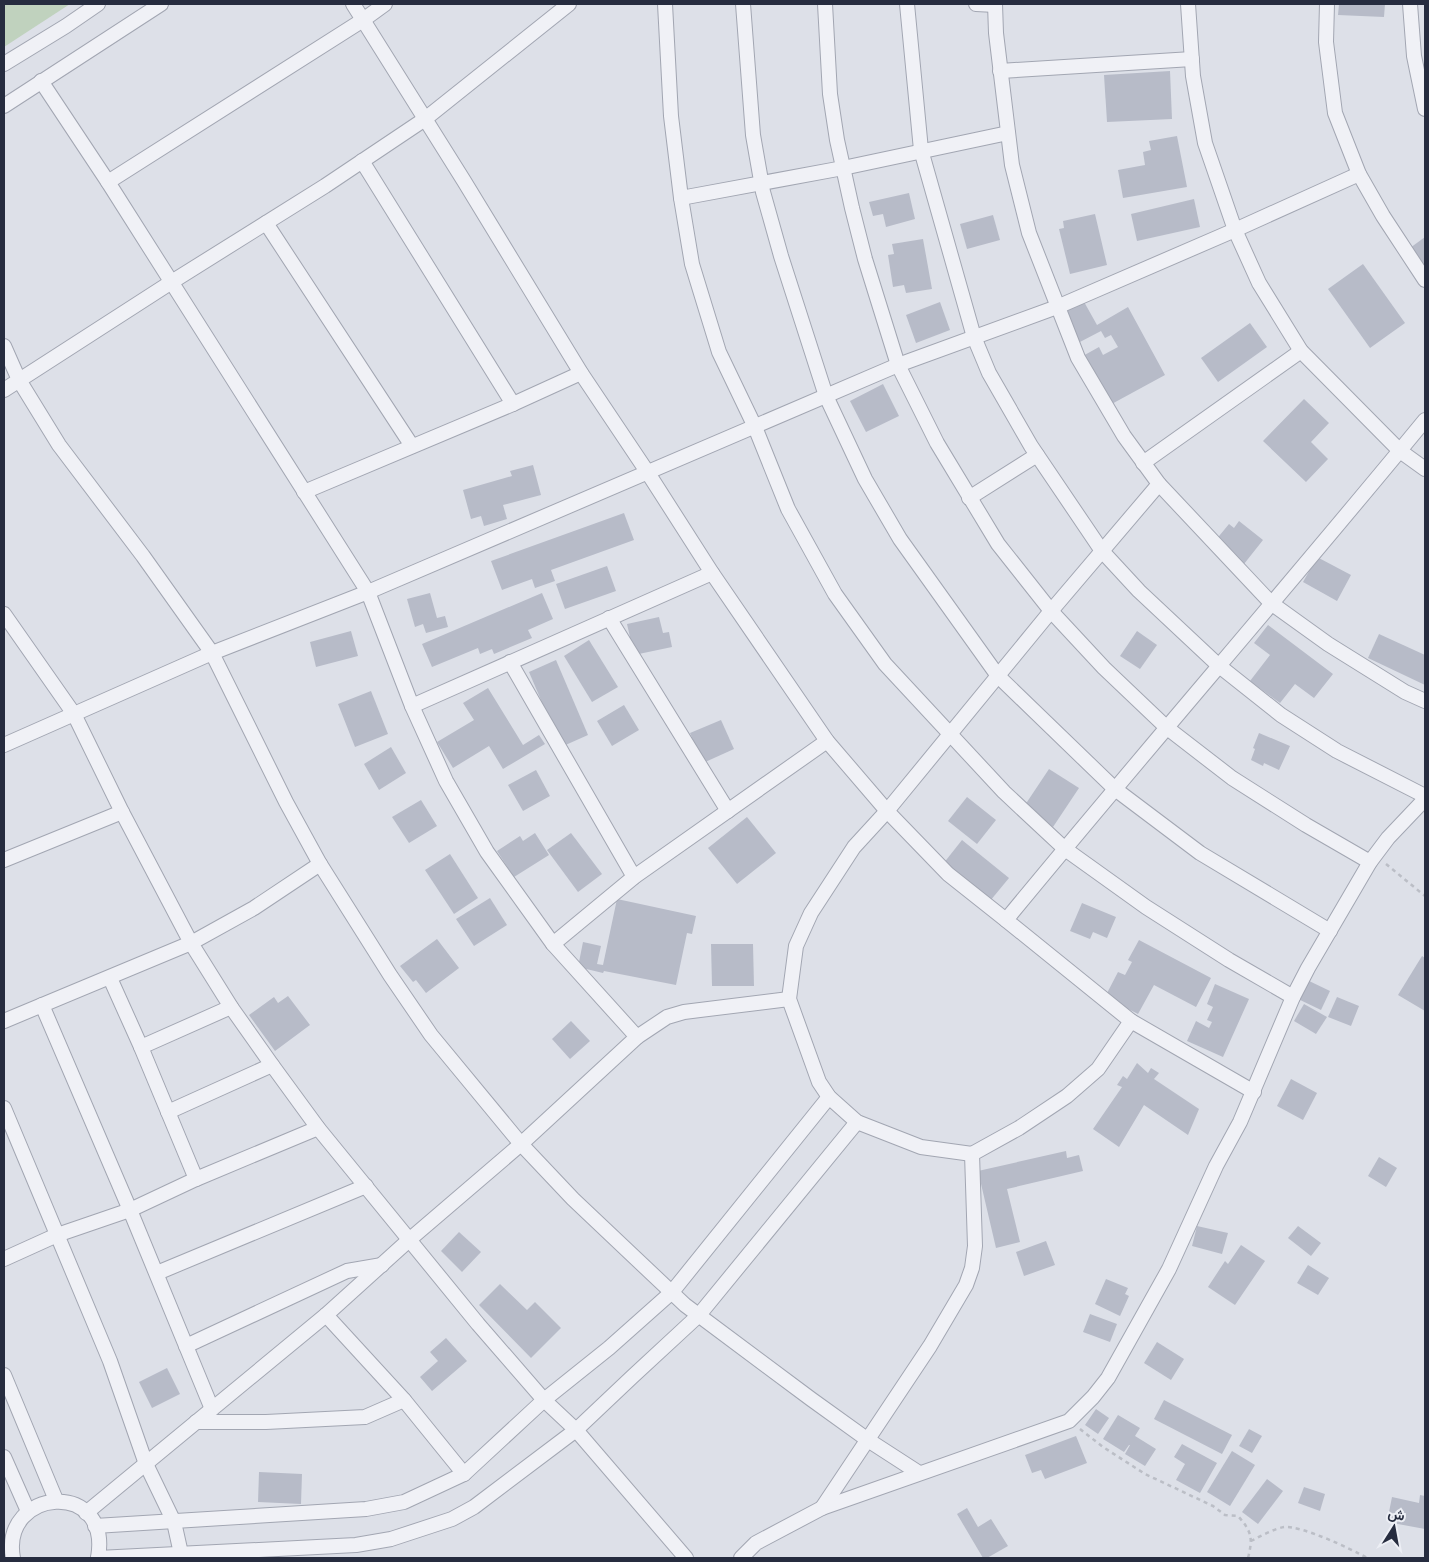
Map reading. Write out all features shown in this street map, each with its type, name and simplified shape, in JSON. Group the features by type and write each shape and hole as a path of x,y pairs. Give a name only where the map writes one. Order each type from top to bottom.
{"street":[{"path":"4,64 98,4"},
{"path":"4,106 161,4"},
{"path":"353,4 581,373 712,573 827,741 887,811 948,874 1131,1021 1254,1092"},
{"path":"108,182 363,20 385,4"},
{"path":"4,390 425,119 568,4"},
{"path":"665,4 671,116 681,198 692,264 720,352 756,427 788,509 835,594 885,664 1004,792 1065,849 1146,907 1228,960 1293,997"},
{"path":"743,4 753,135 761,183 781,256 826,396 865,478 900,539 998,676 1115,789 1200,853 1330,931"},
{"path":"825,4 830,94 843,168 865,259 898,365 937,443 998,544 1051,611 1104,668 1166,727 1232,778 1306,825 1372,859"},
{"path":"741,1558 756,1543 822,1508 1069,1421 1093,1397 1108,1378 1123,1353 1169,1269 1216,1166 1254,1092 1293,997 1372,859 1388,838 1425,798 1337,752 1281,714 1218,665 1139,591 1102,551 1037,455 989,373 974,337 921,150 907,4"},
{"path":"976,4 995,4 1000,71 1012,164 1029,233 1056,306 1078,358 1124,436 1159,484 1271,603 1328,644 1406,692 1425,701"},
{"path":"1188,4 1192,59 1205,143 1235,230 1259,283 1300,352 1400,451 1425,469"},
{"path":"1326,4 1326,42 1335,113 1359,174 1383,216 1425,280"},
{"path":"1410,4 1414,56 1425,109"},
{"path":"1000,71 1192,59"},
{"path":"41,81 108,182 170,283 368,592 412,706 446,781 487,852 553,944 637,1037"},
{"path":"681,198 843,168 1008,133"},
{"path":"362,161 513,404"},
{"path":"4,745 212,652 368,592 898,365 1056,306 1235,230 1359,174"},
{"path":"266,223 412,446"},
{"path":"4,346 19,380 59,446 143,556 212,652 286,802 320,864 390,975 431,1035 521,1144 573,1200 685,1305 868,1440 919,1473"},
{"path":"1144,463 1300,352"},
{"path":"304,492 513,404 581,373"},
{"path":"1006,920 1218,665 1344,519 1425,420"},
{"path":"969,498 1037,455"},
{"path":"1131,1021 1098,1069 1067,1096 1019,1128 972,1154 921,1147 857,1122 829,1097 819,1082 789,999 796,946 811,913 854,847 887,811 1051,611 1159,484"},
{"path":"412,706 712,573"},
{"path":"4,614 74,714 122,812 191,943 231,1007 272,1065 318,1128 409,1240 544,1400 576,1430 686,1558"},
{"path":"609,618 728,811"},
{"path":"510,662 634,876"},
{"path":"553,944 634,876 827,741"},
{"path":"4,860 122,812"},
{"path":"4,1021 191,943 254,908 320,864"},
{"path":"110,978 142,1047 196,1179"},
{"path":"86,1513 326,1315 409,1240 521,1144 637,1037 667,1017 684,1012 789,999"},
{"path":"42,1005 130,1210 212,1409"},
{"path":"142,1047 231,1007"},
{"path":"168,1112 272,1065"},
{"path":"95,1526 388,1506 404,1502 464,1474 544,1400 609,1348 672,1292 829,1097"},
{"path":"4,1108 110,1362 146,1464 174,1522 182,1556"},
{"path":"9,1551 12,1530 27,1509 41,1502 56,1500 73,1504 86,1513 95,1526 99,1549 98,1558 182,1556 356,1545 391,1539 452,1519 474,1507 576,1430 632,1376 700,1315 857,1122"},
{"path":"4,1259 57,1235 130,1210 196,1179 318,1128"},
{"path":"822,1508 930,1346 966,1285 972,1268 975,1246 972,1154"},
{"path":"156,1274 366,1186"},
{"path":"186,1346 347,1271 382,1265"},
{"path":"326,1315 404,1400 464,1474"},
{"path":"4,1375 56,1500"},
{"path":"196,1422 266,1422 365,1416 404,1400"},
{"path":"4,1457 27,1509"}],"path":[{"path":"1372,859 1425,896"},
{"path":"1069,1421 1103,1447 1145,1474 1213,1506 1225,1515 1238,1516 1251,1534 1248,1558"},
{"path":"1251,1541 1282,1527 1293,1527 1348,1547 1367,1558"}],"green space":[{"path":"4,4 70,4 4,47"}],"building":[{"path":"1339,4 1385,4 1384,17 1338,15"},
{"path":"1170,71 1172,119 1107,122 1104,75"},
{"path":"1177,136 1187,187 1123,198 1118,170 1145,165 1143,152 1151,150 1149,141"},
{"path":"909,193 915,219 886,227 883,214 873,216 869,202"},
{"path":"1194,199 1200,227 1137,241 1131,214"},
{"path":"1095,214 1107,265 1070,274 1059,229 1064,228 1063,221"},
{"path":"993,215 1000,240 967,249 960,224"},
{"path":"1425,237 1425,271 1410,248"},
{"path":"923,239 932,289 906,293 904,285 893,287 888,255 894,254 892,244"},
{"path":"1363,264 1405,323 1370,348 1328,289"},
{"path":"1083,300 1097,325 1128,307 1165,375 1108,406 1081,357 1099,347 1103,355 1118,347 1111,335 1105,338 1101,331 1078,343 1061,312"},
{"path":"940,302 950,330 916,343 906,315"},
{"path":"1250,323 1267,347 1218,382 1201,358"},
{"path":"883,384 899,416 866,432 850,401"},
{"path":"1304,399 1329,423 1311,442 1328,459 1306,482 1263,441"},
{"path":"533,465 541,495 503,505 507,519 484,526 481,516 471,519 463,490 512,476 510,471"},
{"path":"624,513 634,540 551,570 555,581 535,588 532,579 502,590 491,561"},
{"path":"1239,521 1263,540 1244,564 1215,541 1229,524 1234,528"},
{"path":"1317,557 1351,575 1337,601 1303,582"},
{"path":"607,566 616,591 565,609 556,584"},
{"path":"430,593 437,618 445,616 448,627 426,633 423,624 415,627 407,599"},
{"path":"542,593 553,619 528,630 532,638 494,654 492,649 480,654 478,648 432,667 422,644"},
{"path":"659,617 663,633 669,632 672,647 634,655 627,624"},
{"path":"1268,625 1333,674 1314,698 1295,684 1280,703 1250,681 1270,655 1254,643"},
{"path":"351,631 358,656 316,667 310,642"},
{"path":"1137,631 1157,645 1140,669 1120,656"},
{"path":"1379,634 1425,655 1425,685 1368,658"},
{"path":"589,640 618,687 592,702 564,656"},
{"path":"556,660 588,735 561,747 529,672"},
{"path":"488,688 523,745 539,735 545,744 503,769 489,746 453,768 437,742 474,720 463,703"},
{"path":"371,691 388,734 355,747 338,704"},
{"path":"624,705 639,730 612,746 597,721"},
{"path":"721,720 734,749 703,763 690,733"},
{"path":"1259,733 1290,746 1279,770 1264,763 1263,766 1251,760"},
{"path":"391,747 406,773 379,790 364,764"},
{"path":"1049,769 1079,788 1053,827 1023,808"},
{"path":"536,770 550,796 523,811 508,785"},
{"path":"967,797 996,820 977,844 948,821"},
{"path":"421,800 437,826 409,843 392,817"},
{"path":"747,817 776,853 737,884 708,848"},
{"path":"535,833 549,855 514,877 497,851 520,836 523,841"},
{"path":"571,833 602,874 578,892 547,850"},
{"path":"962,840 1009,878 990,901 943,864"},
{"path":"450,854 478,898 454,914 425,870"},
{"path":"490,898 507,925 474,946 456,919"},
{"path":"617,899 696,916 692,934 687,933 676,985 578,967 583,942 601,946 597,964 603,965"},
{"path":"1082,903 1116,917 1107,938 1093,932 1090,939 1070,931"},
{"path":"437,939 459,968 426,993 416,980 413,982 400,966"},
{"path":"1139,940 1211,978 1196,1007 1154,985 1138,1014 1105,997 1118,972 1125,975 1132,962 1128,960"},
{"path":"711,944 753,944 754,986 712,986"},
{"path":"1422,956 1425,958 1425,1011 1398,995"},
{"path":"1305,979 1330,991 1321,1010 1296,998"},
{"path":"1215,984 1249,999 1223,1057 1187,1041 1196,1021 1209,1028 1212,1022 1207,1020 1213,1007 1207,1004"},
{"path":"288,996 310,1025 275,1051 249,1015 274,997 278,1003"},
{"path":"1337,997 1359,1006 1351,1026 1328,1017"},
{"path":"1304,1004 1327,1017 1316,1034 1294,1021"},
{"path":"571,1021 590,1041 570,1059 552,1039"},
{"path":"1137,1063 1148,1073 1151,1068 1159,1073 1154,1079 1199,1109 1188,1135 1144,1105 1119,1147 1093,1129 1122,1087 1117,1085 1123,1076 1127,1079"},
{"path":"1291,1079 1317,1093 1303,1120 1277,1106"},
{"path":"1066,1151 1067,1158 1079,1155 1083,1171 1007,1189 1020,1242 996,1248 978,1171"},
{"path":"1379,1157 1397,1168 1386,1187 1368,1176"},
{"path":"1197,1226 1228,1233 1222,1254 1192,1246"},
{"path":"1298,1226 1321,1243 1311,1256 1288,1238"},
{"path":"459,1232 481,1252 462,1272 441,1251"},
{"path":"1046,1241 1055,1265 1024,1276 1016,1252"},
{"path":"1241,1245 1265,1261 1235,1305 1208,1287 1225,1261 1228,1264"},
{"path":"1308,1265 1329,1278 1318,1295 1297,1283"},
{"path":"1106,1279 1128,1288 1125,1294 1129,1296 1120,1316 1095,1304"},
{"path":"500,1284 527,1310 535,1302 561,1328 531,1358 479,1305"},
{"path":"1090,1314 1117,1324 1110,1342 1083,1332"},
{"path":"446,1338 467,1361 432,1391 420,1377 438,1361 430,1352"},
{"path":"1157,1342 1184,1359 1171,1380 1144,1363"},
{"path":"167,1368 180,1394 152,1408 139,1382"},
{"path":"1164,1400 1232,1435 1222,1454 1154,1419"},
{"path":"1096,1409 1109,1418 1098,1434 1085,1425"},
{"path":"1118,1415 1140,1428 1135,1436 1156,1449 1145,1466 1125,1454 1130,1445 1124,1452 1103,1439"},
{"path":"1249,1429 1262,1436 1252,1453 1239,1446"},
{"path":"1076,1436 1087,1463 1045,1479 1041,1470 1032,1473 1025,1455"},
{"path":"1182,1444 1217,1463 1200,1493 1176,1480 1185,1464 1174,1457"},
{"path":"1232,1451 1255,1465 1230,1506 1207,1492"},
{"path":"259,1472 302,1474 301,1504 258,1502"},
{"path":"1267,1479 1283,1491 1258,1524 1242,1512"},
{"path":"1304,1487 1325,1494 1320,1511 1298,1503"},
{"path":"1420,1495 1425,1496 1425,1529 1387,1522 1392,1497 1419,1503"},
{"path":"967,1508 978,1527 991,1519 1008,1546 987,1558 983,1558 957,1514"}]}
